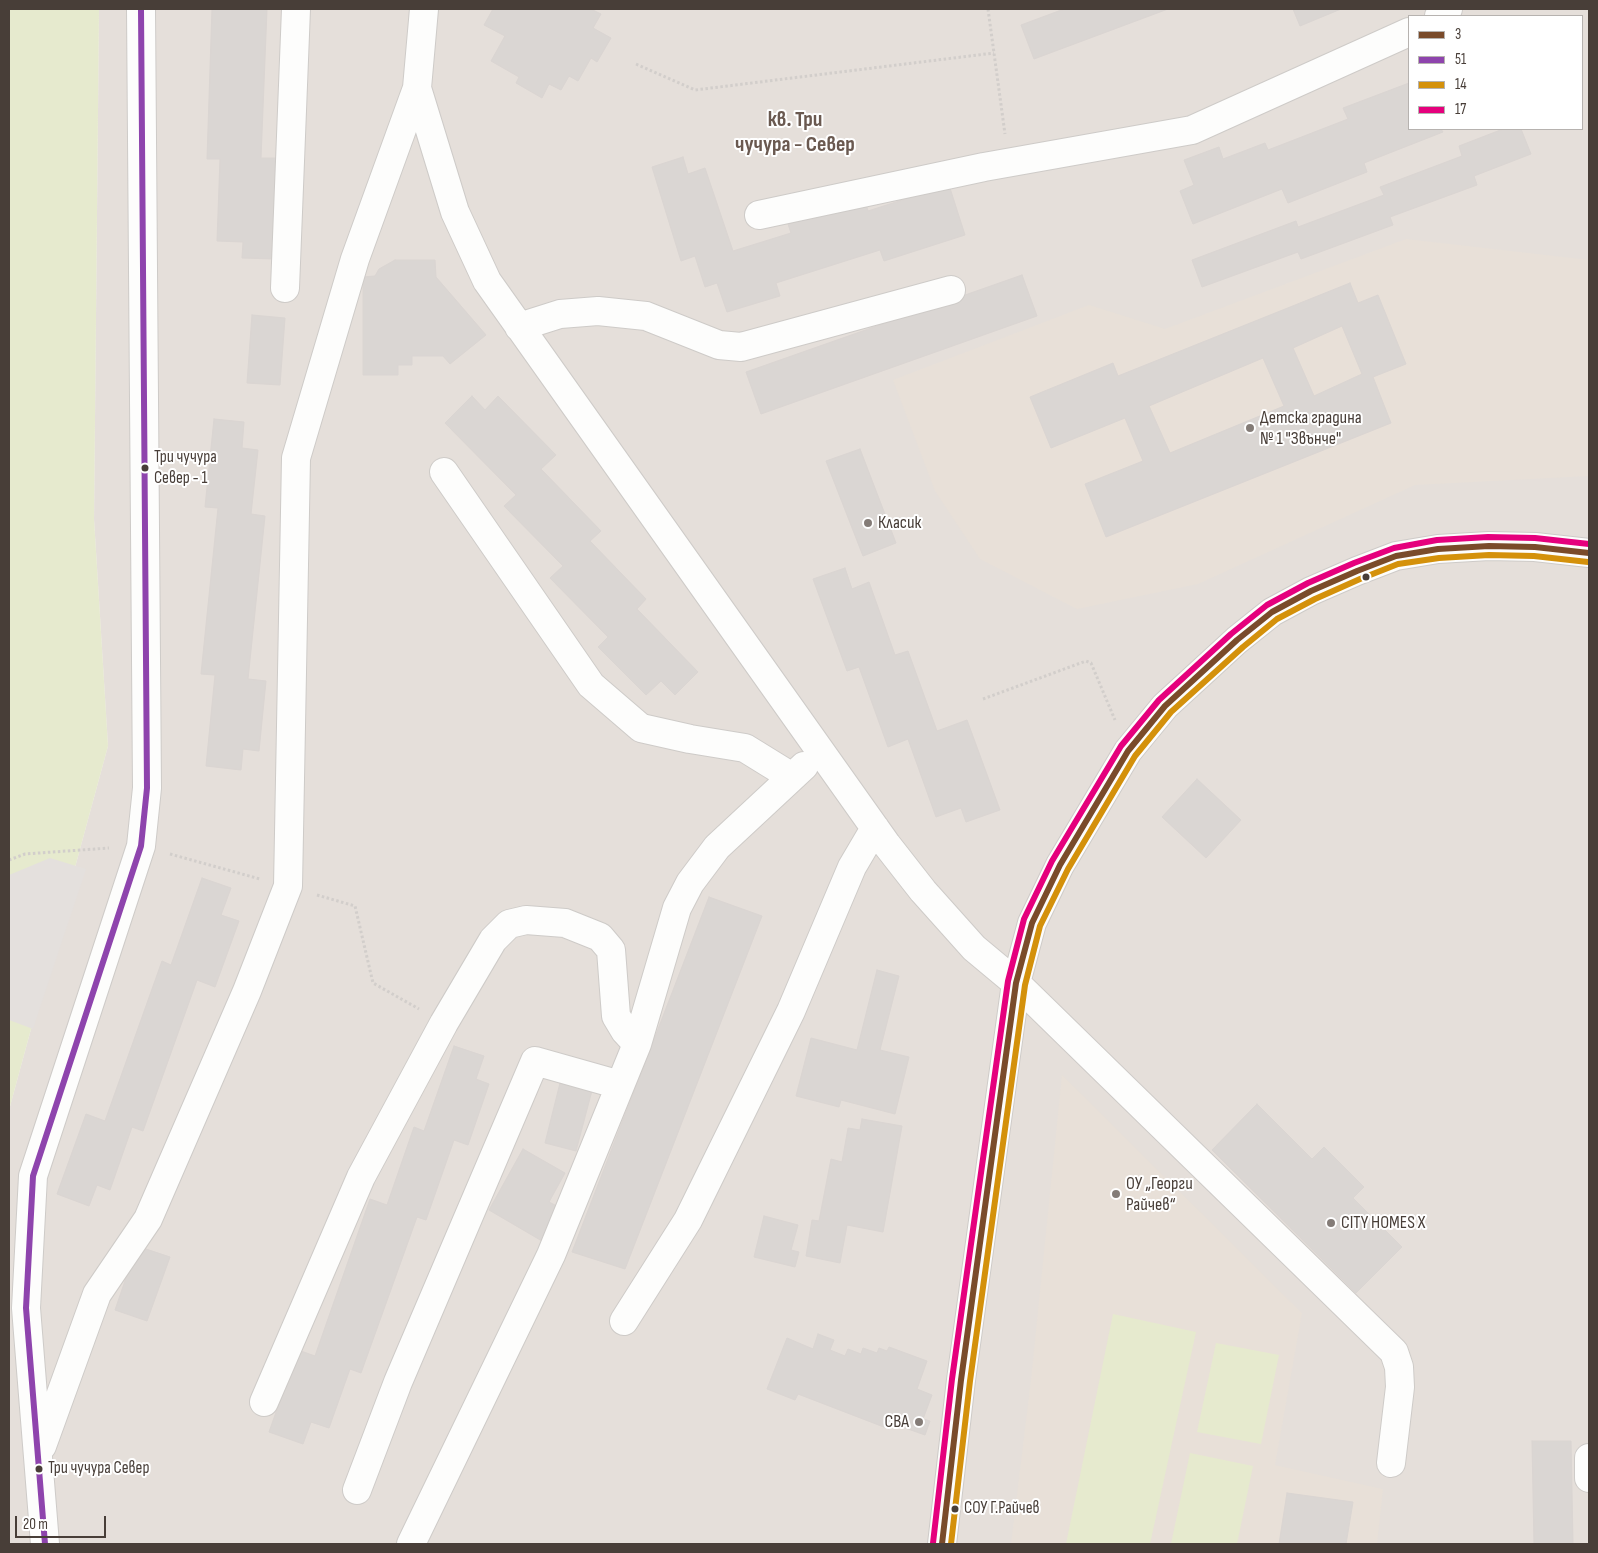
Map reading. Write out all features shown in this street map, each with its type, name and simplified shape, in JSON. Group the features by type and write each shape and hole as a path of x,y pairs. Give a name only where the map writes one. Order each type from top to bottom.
{"street":[{"path":"45,1544 26,1308 34,1176 141,846 147,788 141,9"},
{"path":"285,288 296,9"},
{"path":"38,1455 97,1294 148,1219 247,991 288,886 296,458 355,259 417,88 424,9"},
{"path":"759,215 1009,162 1192,130 1408,32"},
{"path":"417,88 455,212 486,281 875,828 923,891 974,948 1016,982 1394,1352 1399,1367 1400,1386 1391,1463"},
{"path":"519,327 560,314 598,312 636,315 646,316 719,345 741,347 951,290"},
{"path":"444,472 591,685 641,728 744,748 792,777"},
{"path":"942,1544 962,1371 1016,982 1032,923 1060,865 1128,751 1165,706 1272,612 1303,595 1357,571 1396,556 1438,549 1489,546 1535,547 1589,553"},
{"path":"411,1544 551,1255 637,1044 677,908 690,882 717,847 820,751"},
{"path":"624,1321 688,1220 791,1011 852,867 875,828"},
{"path":"264,1402 362,1177 444,1023 493,940 509,924 526,920 565,923 600,937 611,950 616,1016 625,1032 637,1044"},
{"path":"358,1490 402,1374 536,1061 620,1085"},
{"path":"1589,1458 1589,1478"}],"path":[{"path":"988,9 1009,162"},
{"path":"636,64 694,90 994,54"},
{"path":"983,699 1086,661 1091,664 1128,751"},
{"path":"9,860 25,854 141,846"}],"shaded area":[{"path":"99,9 1589,9 1589,1544 9,1544 9,1110 108,746 94,519"},
{"name":"Детска градина № 1 \"Звънче\"","path":"1406,239 1589,260 1589,476 1415,485 1198,584 1077,609 980,559 935,491 893,380 1089,305 1165,329"},
{"path":"50,858 86,869 33,1029 9,1020 9,875"},
{"name":"ОУ „Георги Райчев“","path":"1062,1075 1302,1313 1275,1465 1383,1489 1377,1544 1011,1544 1031,1380"}],"green space":[{"path":"9,9 99,9 94,519 108,746 9,1110"},
{"path":"1113,1314 1196,1332 1150,1544 1066,1544"},
{"path":"1216,1343 1279,1355 1261,1444 1197,1432"},
{"path":"1190,1453 1253,1466 1237,1544 1171,1544"}],"building":[{"path":"212,9 267,9 261,158 280,158 276,259 242,258 243,242 217,241 220,159 207,159"},
{"path":"493,9 591,9 601,14 593,28 611,38 597,62 591,58 578,81 569,76 561,90 549,84 542,98 516,83 519,77 491,61 505,36 484,25"},
{"path":"1064,9 1168,9 1034,59 1021,25"},
{"path":"1293,9 1341,9 1300,26"},
{"path":"1408,83 1408,130 1442,130 1443,132 1364,163 1367,172 1288,203 1282,189 1193,224 1180,191 1194,185 1184,160 1219,147 1223,159 1265,143 1268,150 1348,119 1343,108"},
{"path":"1500,130 1521,130 1531,154 1474,176 1477,185 1390,217 1393,225 1301,259 1298,252 1202,287 1192,260 1296,221 1298,227 1384,195 1380,187 1462,156 1459,146"},
{"path":"683,157 688,174 705,168 733,251 791,233 788,224 865,200 868,211 949,185 965,235 884,261 880,250 776,283 780,296 727,312 717,283 705,287 695,256 681,261 652,167"},
{"path":"395,260 435,260 436,277 486,335 450,364 443,356 412,356 412,365 398,365 398,375 363,375 363,277 375,276 379,269"},
{"path":"1022,275 1037,316 761,414 746,372"},
{"path":"1350,283 1358,303 1378,295 1406,364 1373,377 1391,423 1106,537 1085,484 1143,461 1125,418 1051,448 1030,397 1113,363 1118,376","holes":["1342,326 1362,374 1314,396 1293,348","1263,358 1284,406 1170,453 1149,406"]},
{"path":"252,315 285,318 280,385 247,383"},
{"path":"472,396 485,410 498,396 556,455 541,469 601,531 590,541 646,599 637,609 698,672 675,695 661,681 646,695 598,647 608,637 550,578 563,566 504,506 516,495 445,423"},
{"path":"214,419 244,422 242,448 258,450 251,514 265,516 248,679 266,681 259,751 243,749 241,770 206,766 215,675 201,674 218,508 205,507"},
{"path":"860,449 896,543 863,556 826,461"},
{"path":"845,568 852,589 869,582 895,655 908,651 937,731 967,720 1000,810 966,822 961,808 936,817 908,739 888,747 859,667 847,671 813,579"},
{"path":"1197,779 1241,820 1206,858 1162,817"},
{"path":"202,878 231,888 221,915 239,921 215,987 197,980 143,1131 132,1127 110,1190 97,1185 89,1206 57,1194 86,1114 105,1121 162,961 171,965"},
{"path":"709,897 762,916 625,1269 572,1252"},
{"path":"877,970 899,976 880,1050 909,1057 895,1114 841,1100 839,1107 796,1096 811,1038 857,1050"},
{"path":"454,1046 484,1056 476,1079 489,1084 468,1145 454,1140 426,1220 417,1217 361,1373 350,1369 329,1428 311,1422 303,1444 269,1432 298,1350 315,1356 370,1199 387,1205 414,1127 424,1131"},
{"path":"562,1075 594,1083 576,1151 545,1143"},
{"name":"CITY HOMES X","path":"1257,1104 1312,1159 1324,1147 1364,1187 1353,1198 1402,1247 1356,1293 1212,1150"},
{"path":"862,1119 902,1126 883,1232 847,1225 840,1263 806,1256 812,1220 819,1221 831,1159 842,1162 848,1128 860,1130"},
{"path":"523,1149 565,1173 549,1202 561,1208 542,1241 489,1210"},
{"path":"764,1216 798,1225 791,1250 799,1252 795,1267 754,1257"},
{"path":"137,1246 170,1257 147,1321 115,1310"},
{"path":"818,1334 834,1340 830,1350 845,1356 848,1349 861,1354 863,1348 877,1353 879,1348 887,1351 889,1347 927,1361 917,1389 932,1395 923,1419 930,1421 925,1435 891,1423 889,1429 798,1394 795,1400 767,1389 787,1338 813,1349"},
{"path":"1532,1441 1571,1441 1573,1544 1534,1544"},
{"path":"1287,1493 1353,1502 1346,1544 1279,1544"}],"transit line":[{"name":"51","path":"45,1544 26,1308 33,1176 141,846 147,788 141,9"},
{"name":"17","path":"933,1543 952,1379 1008,981 1024,919 1052,861 1121,746 1159,700 1231,634 1267,605 1308,583 1354,563 1394,548 1437,540 1488,537 1535,538 1589,544"},
{"name":"3","path":"942,1544 961,1380 1016,983 1032,923 1060,865 1128,751 1165,706 1237,640 1272,612 1311,591 1357,571 1396,556 1438,549 1489,546 1535,547 1589,553"},
{"name":"14","path":"951,1544 970,1381 1025,985 1040,926 1068,869 1135,756 1171,712 1277,619 1315,599 1360,579 1398,564 1439,558 1489,555 1534,556 1588,562"}],"place":[{"name":"Детска градина № 1 \"Звънче\"","path":"1250,428"},
{"name":"Три чучура Север - 1","path":"145,468"},
{"name":"Класик","path":"868,523"},
{"name":"ОУ „Георги Райчев“","path":"1116,1194"},
{"name":"CITY HOMES X","path":"1331,1223"},
{"name":"CBA","path":"919,1422"},
{"name":"Три чучура Север","path":"39,1469"},
{"name":"СОУ Г.Райчев","path":"955,1509"}],"district":[{"name":"кв. Три чучура - Север","path":"795,132"}]}
